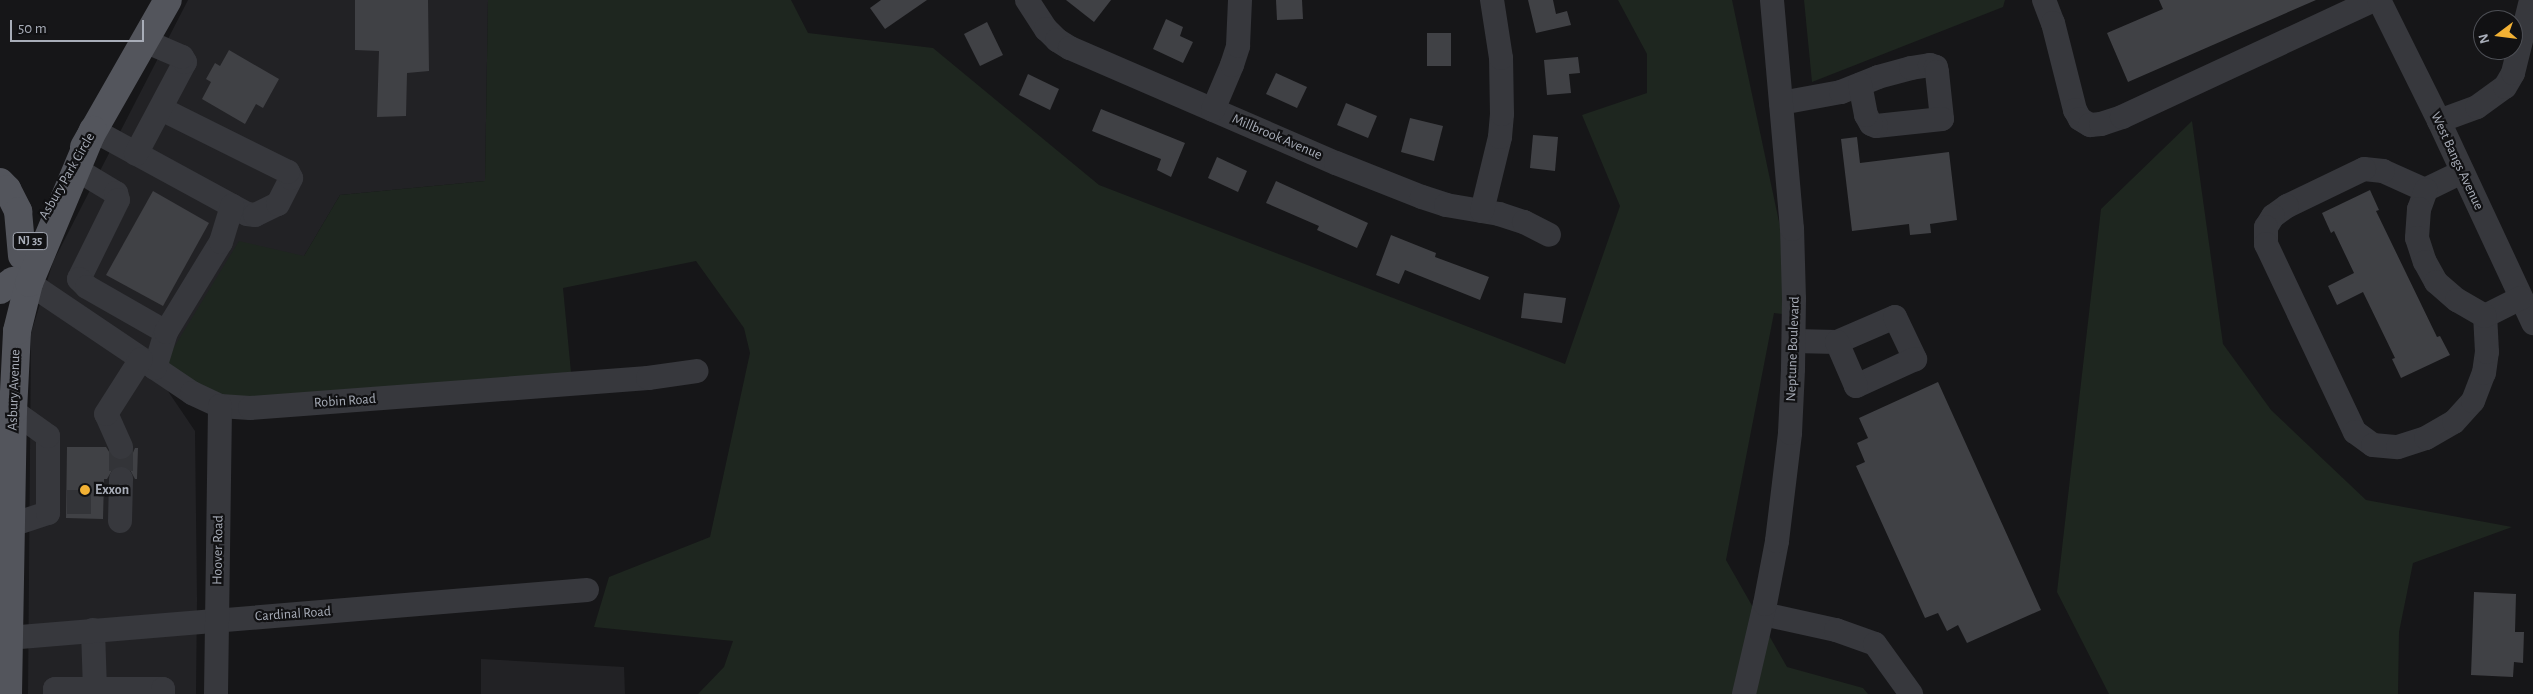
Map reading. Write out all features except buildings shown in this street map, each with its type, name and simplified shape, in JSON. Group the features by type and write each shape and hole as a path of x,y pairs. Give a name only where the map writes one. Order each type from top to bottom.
{"main road":[{"name":"Asbury Park Circle","path":"0,364 16,277 93,130 168,0"},
{"name":"Asbury Avenue","path":"8,694 4,639 11,525 13,411 17,331 16,277 76,169 93,130"},
{"path":"0,182 7,189 18,211 16,277"}],"street":[{"name":"Millbrook Avenue","path":"1027,0 1046,29 1057,40 1213,110 1422,197 1446,206 1482,211 1524,222 1549,235"},
{"path":"1213,110 1238,46 1240,0"},
{"path":"1482,211 1500,137 1502,114 1501,58 1492,0"},
{"name":"Neptune Boulevard","path":"1744,694 1763,614 1784,490 1790,433 1794,341 1792,229 1772,0"},
{"path":"2044,0 2053,23 2075,110 2080,120 2090,125 2101,124 2122,117 2374,0"},
{"name":"West Bangs Avenue","path":"2379,0 2439,121 2533,323"},
{"path":"2439,121 2478,106 2505,87 2513,73 2531,0"},
{"path":"136,154 185,62 182,57 145,41"},
{"path":"1781,103 1841,92 1860,85"},
{"path":"93,130 247,214 255,215 278,204 291,178 288,172 161,109"},
{"path":"76,169 116,193 118,200 78,279 87,287 166,332"},
{"path":"2462,172 2426,190 2412,186 2383,171 2364,169 2287,206 2273,216 2266,227 2266,244 2355,432 2373,445 2398,446 2426,438 2454,422 2472,401 2484,373 2487,352 2485,316"},
{"path":"2426,190 2419,209 2417,238 2425,262 2436,282 2457,300 2485,316"},
{"path":"120,447 106,414 148,363 221,242 232,206"},
{"name":"Robin Road","path":"16,277 192,393 220,406 250,408 648,378 697,371"},
{"path":"2485,316 2522,298"},
{"path":"1794,341 1837,342"},
{"name":"Hoover Road","path":"216,694 220,406"},
{"path":"11,525 48,513 58,502 48,436 13,411"},
{"path":"114,508 121,479"},
{"name":"Cardinal Road","path":"4,639 217,619 587,590"},
{"path":"1763,614 1836,630 1875,644 1911,694"},
{"path":"93,630 95,689"},
{"path":"55,694 55,689 163,689 163,694"}],"shaded area":[{"path":"188,0 488,0 485,181 340,195 304,256 157,375 195,431 196,694 28,694 31,333 53,262"},
{"path":"488,0 791,0 808,33 933,48 1099,185 1565,364 1620,206 1582,115 1647,93 1647,54 1618,0 1732,0 1799,316 1774,313 1726,560 1787,667 1863,688 1868,694 698,694 724,667 733,641 594,627 609,577 710,537 750,353 744,328 696,261 563,288 572,383 223,419 157,375 239,241 304,256 340,195 485,181"},
{"path":"1804,0 2005,0 2003,7 1812,82"},
{"path":"2192,121 2223,344 2271,410 2366,500 2512,527 2413,563 2399,632 2398,694 2109,694 2057,592 2101,209"},
{"path":"481,659 624,667 625,694 481,694"}],"tunnel":[{"path":"121,447 121,479"},
{"path":"67,502 103,502"}],"place":[{"name":"Exxon","path":"85,490"}]}
